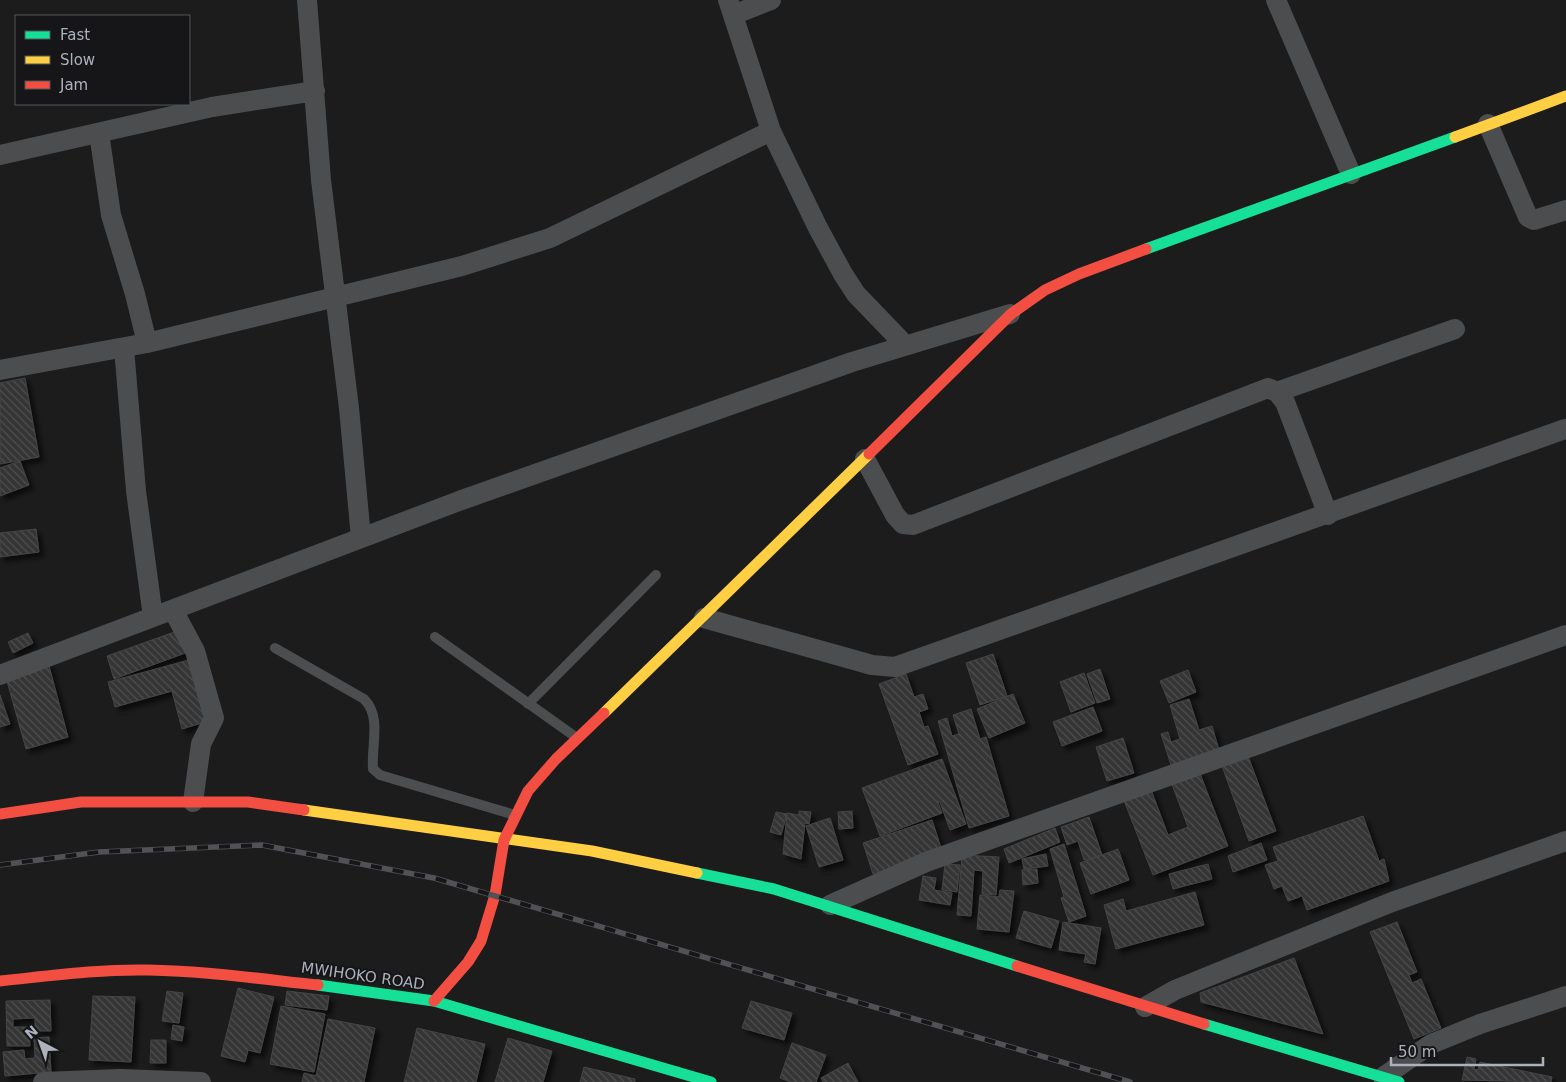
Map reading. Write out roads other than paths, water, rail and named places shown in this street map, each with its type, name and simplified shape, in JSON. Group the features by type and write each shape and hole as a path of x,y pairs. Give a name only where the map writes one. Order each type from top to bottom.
{"street":[{"path":"307,0 321,180 336,299 361,538"},
{"path":"771,0 730,8 771,131 843,274 856,294 905,345"},
{"path":"1276,0 1351,174"},
{"path":"0,155 212,107 315,91"},
{"path":"434,1001 468,962 481,941 495,895 504,840 528,791 578,739 704,618 1010,314 1045,290 1079,274 1566,96"},
{"path":"1488,124 1528,217 1534,220 1542,219 1566,210"},
{"path":"0,370 147,343 336,299 462,266 550,238 771,131"},
{"path":"99,133 111,215 147,343"},
{"path":"0,675 478,495 852,362 1010,314"},
{"path":"1277,392 1455,329"},
{"path":"124,348 136,491 153,617"},
{"path":"865,459 895,515 903,524 913,525 1268,388 1277,392 1285,402 1328,515"},
{"path":"704,618 872,665 895,667 1328,515 1565,429"},
{"path":"173,610 194,652 214,718 201,744 193,802"},
{"path":"830,905 926,862 1566,635"},
{"path":"0,814 81,802 248,802 504,840 592,850 774,889 830,905 1145,1007 1391,1080 1431,1044 1480,1024 1566,996"},
{"path":"1145,1007 1175,990 1392,902 1566,841"},
{"name":"MWIHOKO ROAD","path":"0,981 94,971 146,970 196,972 345,988 434,1001 711,1082"},
{"path":"44,1082 118,1080 200,1082"}],"lane":[{"path":"528,704 656,575"},
{"path":"435,637 578,739"},
{"path":"275,648 364,699 371,706 375,716 373,768 380,775 516,816"}],"railway":[{"path":"0,865 99,852 262,845 434,878 1130,1082"}]}
